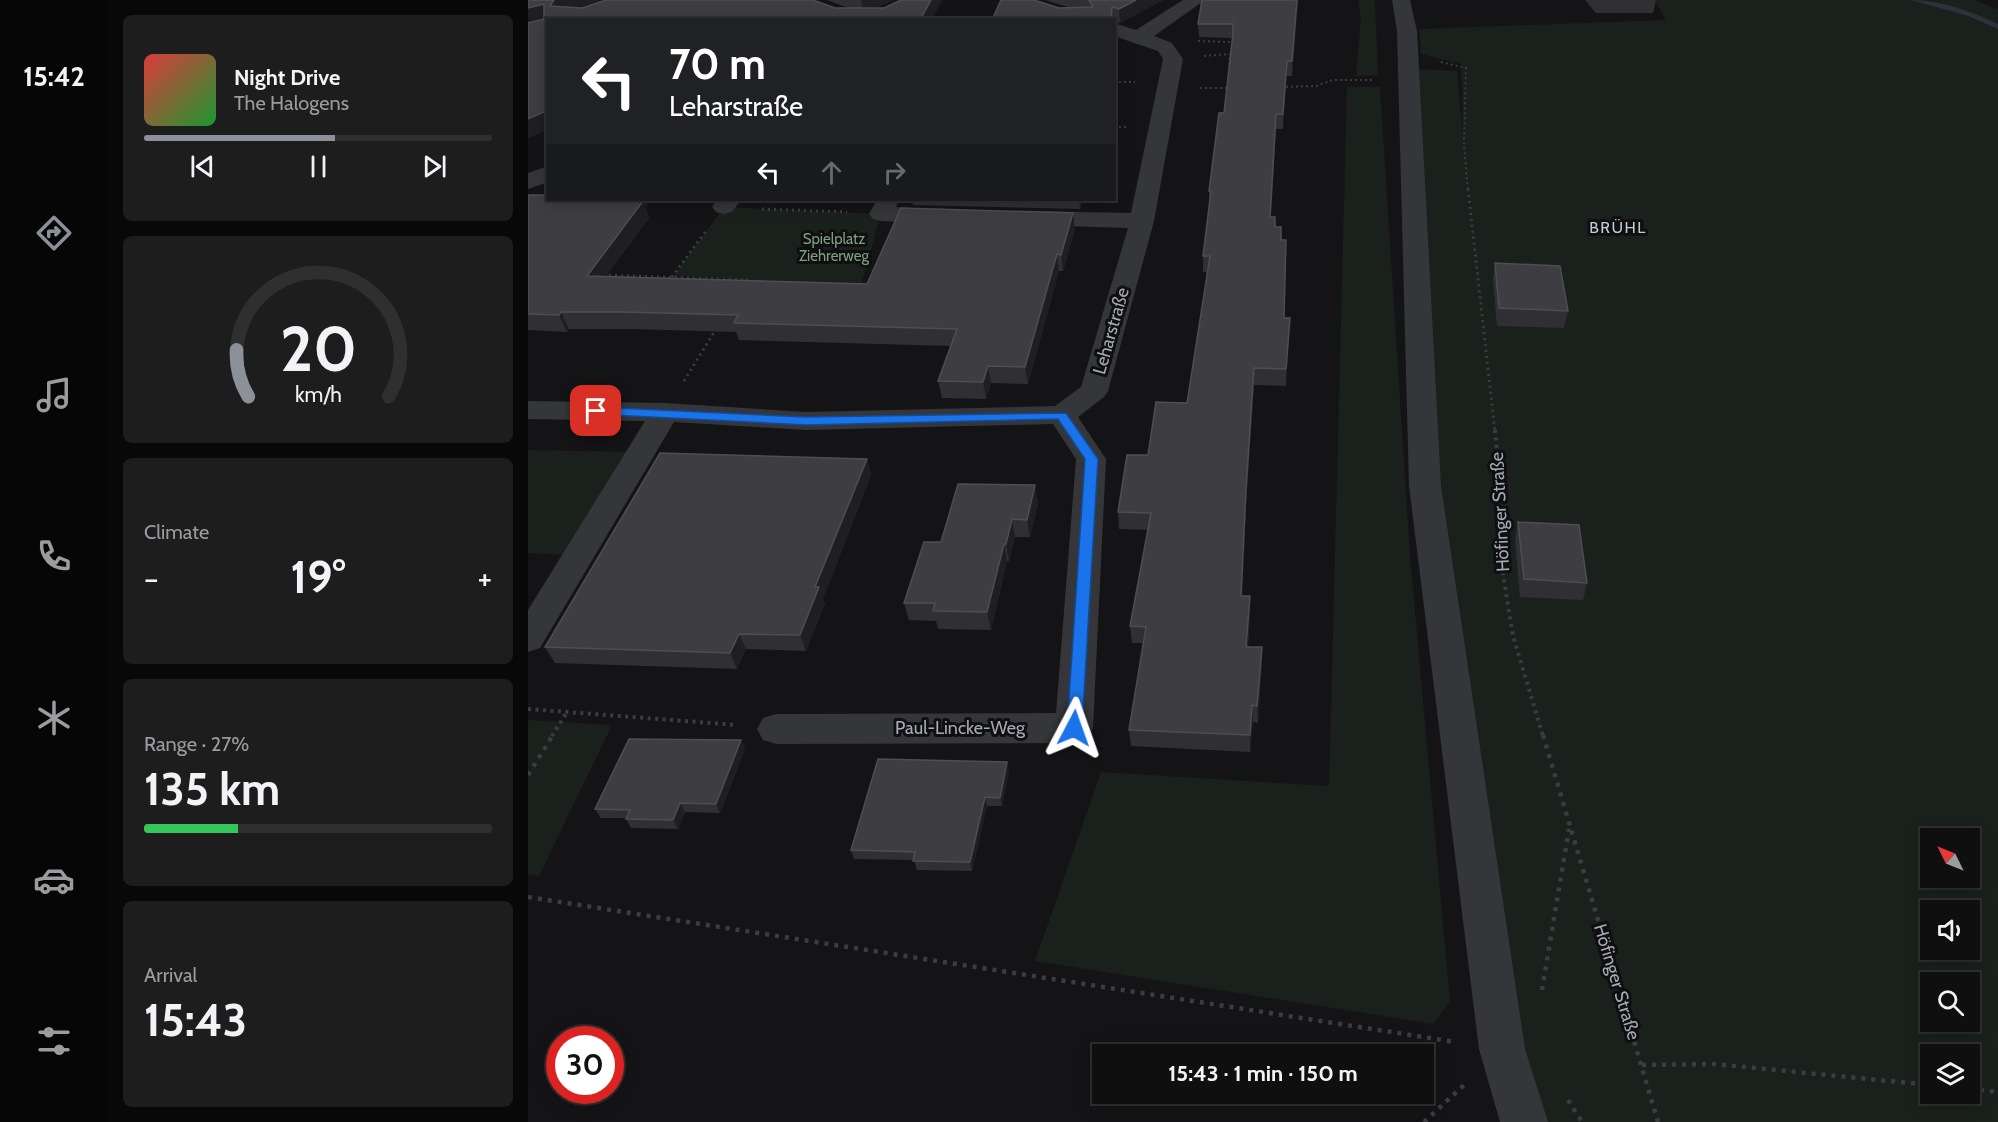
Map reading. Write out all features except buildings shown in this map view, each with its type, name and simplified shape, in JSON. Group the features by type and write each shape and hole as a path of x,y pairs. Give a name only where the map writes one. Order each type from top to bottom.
{"street":[{"path":"1116,30 1153,42 1196,0"},
{"path":"1404,16 1409,80 1425,486 1502,1049 1524,1122"},
{"name":"Leharstraße","path":"1062,415 1094,391 1142,221 1169,89 1173,58 1153,42"},
{"path":"528,182 546,174"},
{"path":"885,207 964,216"},
{"path":"1011,218 1142,221"},
{"path":"528,410 664,412 806,421 1062,415"},
{"path":"528,639 664,412"},
{"name":"Paul-Lincke-Weg","path":"776,729 1074,728 1091,459 1062,415"}],"path":[{"name":"Höfinger Straße","path":"1404,16 1416,55 1466,68 1464,146 1500,484 1500,556 1513,636 1658,1122"},
{"path":"1153,42 1229,42 1231,30"},
{"path":"1270,87 1316,87 1333,80 1409,80"},
{"path":"1169,89 1237,88"},
{"path":"672,277 726,203 885,207"},
{"path":"601,275 747,280 740,290"},
{"path":"664,412 721,321"},
{"path":"528,709 776,729"},
{"path":"528,775 567,711"},
{"path":"1541,1001 1570,826"},
{"path":"528,897 1502,1049"},
{"path":"1642,1065 1714,1064 1920,1084"},
{"path":"1980,1090 1998,1092"}],"green space":[{"path":"1358,0 1374,0 1375,2 1378,75 1356,76 1361,18"},
{"path":"1655,0 1973,0 1998,9 1998,25 1985,21 1998,27 1998,1122 1524,1122 1425,486 1418,69 1457,71 1463,137 1461,64 1421,54 1419,29 1666,20"},
{"path":"1347,87 1380,87 1410,556 1450,1001 1434,1024 1035,961 1101,772 1329,786"},
{"name":"Spielplatz Ziehrerweg","path":"724,207 881,214 861,285 673,276"},
{"path":"528,450 630,452 567,555 528,553"},
{"path":"528,720 612,725 539,876 528,874"}],"waterway":[{"path":"1915,0 1971,14 1998,27"}],"district":[{"name":"BRÜHL","path":"1618,227"}],"route":[{"path":"596,411 664,412 806,421 1062,415 1091,459 1074,728"}]}
